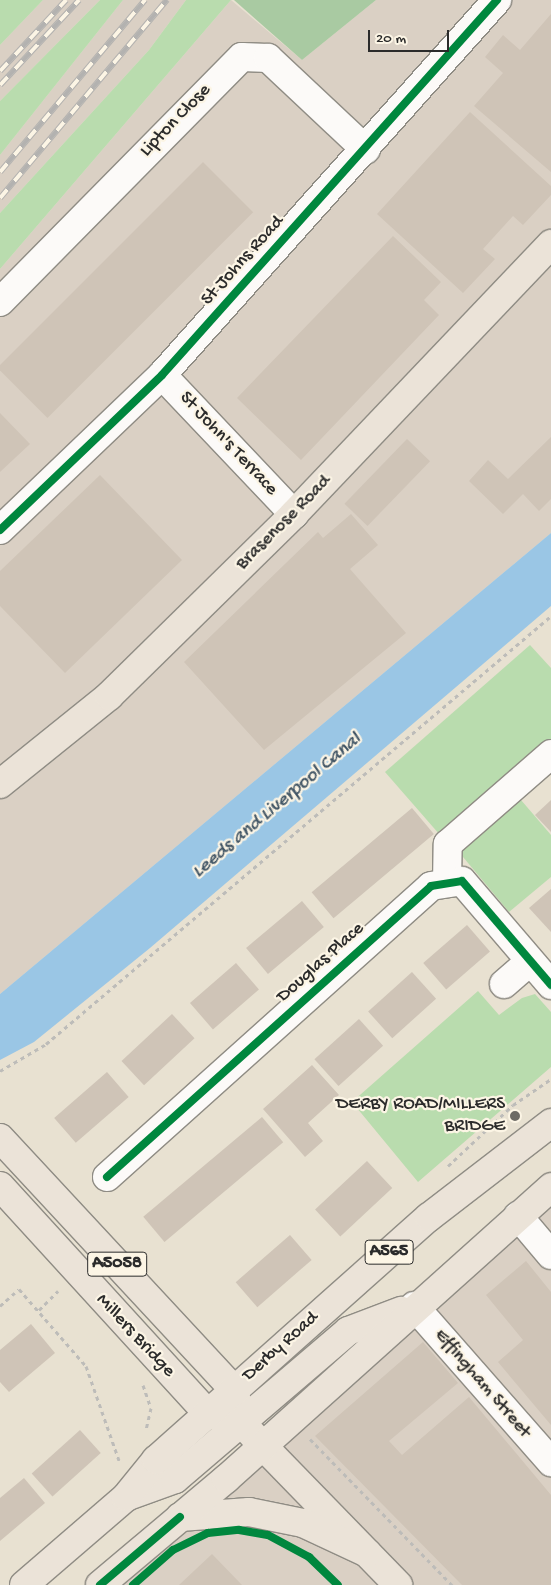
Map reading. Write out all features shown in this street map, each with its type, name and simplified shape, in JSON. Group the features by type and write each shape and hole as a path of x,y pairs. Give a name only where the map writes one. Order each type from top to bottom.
{"main road":[{"name":"Brasenose Road","path":"0,784 109,696 294,514 551,244"},
{"name":"Derby Road","path":"24,1585 126,1497 156,1460 428,1217 551,1123"},
{"name":"Millers Bridge","path":"0,1138 234,1390 242,1422 263,1446 398,1585"},
{"name":"Millers Bridge","path":"0,1186 208,1414"},
{"path":"100,1585 263,1446 414,1306 551,1187"},
{"path":"126,1497 175,1479 348,1331 414,1306"},
{"path":"208,1414 242,1422"},
{"path":"180,1517 249,1512 294,1521 367,1554"}],"street":[{"name":"St Johns Road","path":"0,530 162,375 366,150 497,0"},
{"name":"Lipton Close","path":"0,302 242,57 268,58 366,150"},
{"name":"St John's Terrace","path":"162,375 294,514"},
{"path":"447,884 448,844 551,754"},
{"name":"Douglas Place","path":"107,1177 430,886 462,881 529,962 551,985"},
{"path":"504,984 529,962"},
{"path":"518,1216 551,1255"},
{"name":"Effingham Street","path":"414,1306 551,1462"}],"path":[{"path":"0,1071 46,1044 551,616"},
{"path":"443,1171 513,1105 551,1079"},
{"path":"54,1282 67,1296"},
{"path":"0,1306 19,1289 86,1366 120,1463"},
{"path":"39,1310 61,1289"},
{"path":"142,1380 151,1408 144,1433"},
{"path":"318,1450 452,1585"},
{"path":"114,1469 126,1457"}],"shaded area":[{"path":"43,0 100,0 0,101 0,45"},
{"path":"123,0 186,0 149,50 0,213 0,155"},
{"path":"231,0 302,60 376,0 551,0 551,533 0,994 0,269"},
{"path":"551,1187 551,1585 100,1585"}],"green space":[{"path":"0,0 43,0 0,45"},
{"path":"100,0 123,0 0,155 0,101"},
{"path":"186,0 231,0 0,269 0,213 149,50"},
{"path":"234,0 376,0 302,60"},
{"path":"530,645 551,668 551,739 440,835 385,772"},
{"path":"515,793 551,835 551,877 509,912 453,845"},
{"path":"478,991 499,1015 522,998 535,994 551,1012 551,1067 418,1182 352,1102"}],"water":[{"name":"Leeds and Liverpool Canal","path":"551,533 551,606 150,948 34,1042 0,1060 0,994"}],"building":[{"path":"551,14 551,172 474,106 503,73 485,57 503,35 520,50"},
{"path":"470,112 551,186 551,195 523,225 513,216 483,249 495,259 463,293 377,214"},
{"path":"203,162 253,212 47,418 0,371 0,365"},
{"path":"393,236 441,282 424,300 439,315 301,460 237,398"},
{"path":"0,413 30,444 0,472"},
{"path":"551,437 551,499 539,511 523,494 503,514 469,481 488,460 508,479"},
{"path":"407,439 430,461 367,526 344,504"},
{"path":"100,475 182,560 65,673 0,606 0,571"},
{"path":"351,514 378,545 350,569 406,633 264,750 184,662 318,532 323,538"},
{"path":"551,800 551,832 535,815"},
{"path":"412,808 434,834 334,918 312,892"},
{"path":"551,889 551,932 529,908"},
{"path":"302,901 324,927 268,974 246,948"},
{"path":"467,925 490,951 446,989 423,963"},
{"path":"236,963 259,989 213,1029 190,1003"},
{"path":"412,972 436,999 392,1038 368,1011"},
{"path":"172,1014 195,1038 144,1085 122,1061"},
{"path":"359,1019 383,1046 339,1086 314,1059"},
{"path":"312,1065 339,1095 308,1123 323,1141 305,1157 263,1109"},
{"path":"107,1072 129,1097 76,1143 54,1118"},
{"path":"262,1117 283,1142 164,1242 143,1217"},
{"path":"367,1161 392,1188 340,1236 315,1209"},
{"path":"290,1235 312,1260 257,1307 236,1282"},
{"path":"526,1261 551,1292 551,1425 498,1362 523,1340 486,1295"},
{"path":"31,1324 55,1353 9,1392 0,1382 0,1350"},
{"path":"423,1342 458,1383 389,1441 402,1455 469,1397 551,1495 551,1585 462,1585 315,1436"},
{"path":"80,1430 101,1453 52,1497 32,1473"},
{"path":"24,1478 45,1503 0,1541 0,1498"},
{"path":"212,1554 242,1585 179,1585"}],"railway":[{"path":"0,71 66,0"},
{"path":"0,85 79,0"},
{"path":"0,172 145,0"},
{"path":"0,198 167,0"}],"cycle path":[{"path":"0,530 162,375 497,0"},
{"path":"107,1177 431,886 462,881 551,985"},
{"path":"100,1585 180,1517"},
{"path":"133,1585 173,1550 208,1533 239,1530 268,1535 309,1557 338,1585"}],"place":[{"name":"DERBY ROAD/MILLERS BRIDGE","path":"515,1116"}]}
